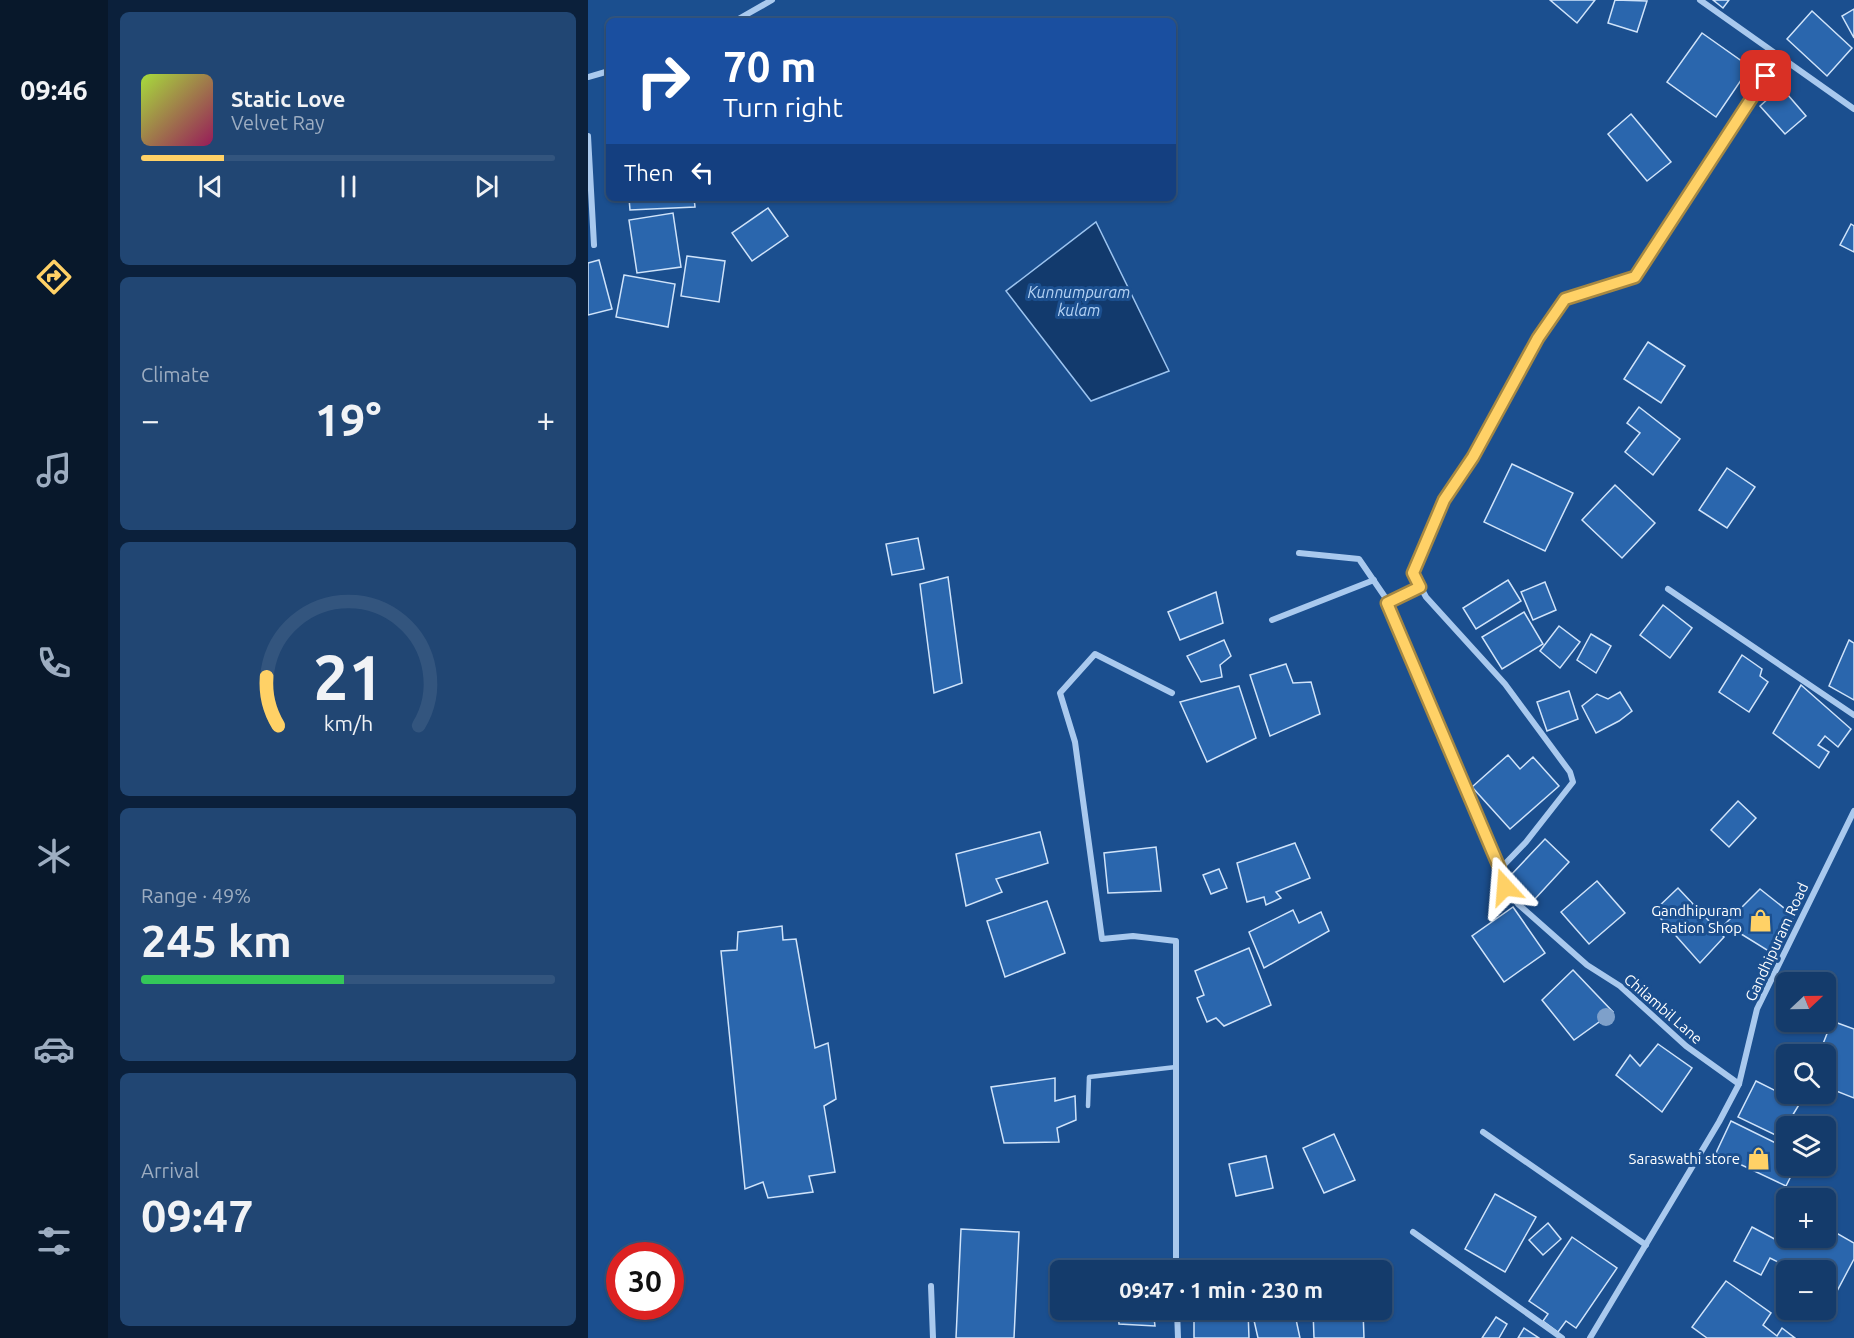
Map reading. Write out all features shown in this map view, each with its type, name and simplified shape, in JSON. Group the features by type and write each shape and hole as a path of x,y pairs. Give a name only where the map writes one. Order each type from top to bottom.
{"street":[{"path":"740,18 772,0"},
{"path":"1700,0 1854,109"},
{"path":"1500,869 1526,842 1572,782 1570,772 1505,684 1426,597 1413,573 1444,500 1473,457 1538,338 1565,299 1635,277 1779,56"},
{"path":"588,77 606,72"},
{"path":"588,136 594,244"},
{"name":"Chilambil Lane","path":"1299,553 1359,559 1374,580 1387,603 1500,869 1505,887 1518,904 1587,965 1620,986 1686,1046 1739,1084"},
{"path":"1272,621 1374,580"},
{"path":"1387,603 1420,587"},
{"path":"1668,589 1854,715"},
{"path":"1172,693 1095,654 1060,693 1075,742 1102,939 1133,936 1176,941 1176,1260"},
{"name":"Gandhipuram Road","path":"1590,1338 1719,1122 1739,1084 1757,1009 1854,811"},
{"path":"1483,1132 1646,1245"},
{"path":"1413,1232 1562,1338"},
{"path":"931,1286 933,1338"},
{"path":"1177,1320 1178,1338"}],"lane":[{"path":"1088,1106 1089,1077 1176,1067"}],"water":[{"name":"Kunnumpuram kulam","path":"1096,222 1169,371 1091,401 1006,291"}],"building":[{"path":"1550,0 1595,0 1577,23"},
{"path":"1615,0 1647,1 1637,32 1608,23"},
{"path":"1713,0 1729,0 1723,8"},
{"path":"1854,9 1854,38 1842,16"},
{"path":"1812,11 1852,48 1827,76 1787,39"},
{"path":"1702,33 1750,67 1716,117 1667,82"},
{"path":"1781,87 1806,116 1785,134 1760,106"},
{"path":"1631,114 1671,162 1647,181 1608,134"},
{"path":"629,201 694,201 695,207 630,210"},
{"path":"768,208 788,236 752,261 732,233"},
{"path":"673,213 681,267 637,273 629,220"},
{"path":"1851,224 1854,226 1854,252 1840,245"},
{"path":"687,256 725,261 719,302 681,296"},
{"path":"599,260 612,309 588,315 588,263"},
{"path":"624,275 675,284 668,327 616,317"},
{"path":"1648,342 1685,366 1661,403 1624,379"},
{"path":"1639,407 1680,439 1653,475 1625,452 1640,433 1627,423"},
{"path":"1512,464 1573,493 1545,551 1484,522"},
{"path":"1727,468 1755,487 1727,528 1699,510"},
{"path":"1615,485 1655,523 1622,558 1582,520"},
{"path":"918,538 924,569 892,575 886,544"},
{"path":"948,577 962,683 934,693 920,584"},
{"path":"1508,580 1521,601 1476,629 1463,608"},
{"path":"1545,582 1556,610 1533,620 1521,592"},
{"path":"1216,592 1223,623 1180,640 1168,612"},
{"path":"1663,605 1692,628 1670,658 1640,635"},
{"path":"1524,612 1543,644 1502,669 1482,637"},
{"path":"1559,626 1580,642 1560,668 1540,651"},
{"path":"1591,634 1611,646 1596,673 1577,660"},
{"path":"1224,640 1231,656 1220,665 1222,677 1201,682 1187,656"},
{"path":"1849,640 1854,643 1854,700 1829,686"},
{"path":"1742,655 1762,669 1760,676 1768,682 1749,712 1719,692"},
{"path":"1286,664 1293,683 1311,682 1320,714 1270,736 1250,675"},
{"path":"1801,685 1851,729 1838,747 1825,736 1818,745 1829,752 1819,768 1773,733"},
{"path":"1239,686 1256,738 1207,762 1180,702"},
{"path":"1569,691 1578,719 1547,731 1537,702"},
{"path":"1620,692 1632,711 1596,733 1582,706 1597,694 1608,699"},
{"path":"1508,755 1520,769 1533,757 1559,786 1510,829 1472,787"},
{"path":"1738,801 1756,818 1729,847 1711,830"},
{"path":"1040,832 1048,863 996,879 1002,892 966,906 956,854"},
{"path":"1545,839 1569,862 1534,900 1510,876"},
{"path":"1295,843 1310,878 1276,892 1281,898 1266,905 1264,897 1247,902 1237,863"},
{"path":"1156,847 1161,891 1108,893 1104,853"},
{"path":"1219,869 1227,888 1211,894 1203,875"},
{"path":"1597,881 1625,913 1589,944 1561,912"},
{"path":"1678,888 1724,937 1700,963 1654,911"},
{"name":"Gandhipuram Ration Shop","path":"1760,889 1794,916 1775,955 1725,924"},
{"path":"1047,901 1065,953 1005,977 987,921"},
{"path":"1513,907 1545,953 1504,982 1472,936"},
{"path":"1293,910 1299,923 1321,912 1329,931 1264,968 1249,932"},
{"path":"782,926 783,940 796,939 815,1048 828,1043 836,1099 824,1106 835,1172 809,1176 813,1192 768,1198 763,1182 745,1189 721,951 737,950 738,932"},
{"path":"1249,948 1271,1005 1224,1026 1216,1018 1207,1022 1197,998 1204,995 1195,971"},
{"path":"1573,970 1613,1012 1574,1040 1542,1000"},
{"path":"1836,1022 1854,1029 1854,1098 1836,1091 1836,1044 1823,1044 1828,1032 1836,1032"},
{"path":"1658,1044 1692,1068 1662,1112 1616,1075 1630,1055 1640,1066"},
{"path":"1055,1078 1055,1101 1075,1096 1076,1120 1057,1128 1059,1142 1004,1143 991,1087"},
{"path":"1756,1081 1776,1091 1776,1104 1799,1104 1792,1116 1776,1116 1776,1135 1738,1117"},
{"name":"Saraswathi store","path":"1731,1121 1776,1143 1776,1176 1791,1176 1786,1186 1716,1153"},
{"path":"1334,1134 1355,1180 1324,1193 1303,1148"},
{"path":"1266,1156 1273,1188 1236,1196 1229,1164"},
{"path":"1495,1194 1536,1217 1505,1272 1465,1249"},
{"path":"1548,1223 1561,1239 1543,1255 1529,1240"},
{"path":"1752,1227 1776,1240 1776,1248 1836,1248 1836,1233 1854,1243 1854,1259 1836,1293 1836,1260 1776,1261 1770,1258 1761,1275 1734,1261"},
{"path":"961,1229 1019,1232 1014,1338 956,1338"},
{"path":"1572,1237 1617,1268 1576,1328 1566,1321 1558,1332 1543,1321 1548,1314 1529,1301"},
{"path":"1726,1281 1771,1313 1763,1325 1777,1336 1782,1328 1795,1338 1707,1338 1692,1327"},
{"path":"1496,1317 1507,1324 1499,1338 1482,1338"},
{"path":"1119,1320 1154,1320 1155,1326 1119,1324"},
{"path":"1194,1320 1248,1320 1249,1338 1194,1338"},
{"path":"1254,1320 1296,1320 1300,1338 1258,1338"},
{"path":"1313,1320 1363,1320 1364,1338 1314,1338"},
{"path":"1524,1328 1539,1338 1518,1338"}],"place":[{"name":"Gandhipuram Ration Shop","path":"1760,920"},
{"name":"Saraswathi store","path":"1758,1159"}],"route":[{"path":"1505,887 1500,869 1387,603 1420,587 1413,573 1444,500 1473,457 1538,338 1565,299 1635,277 1766,76"}]}
